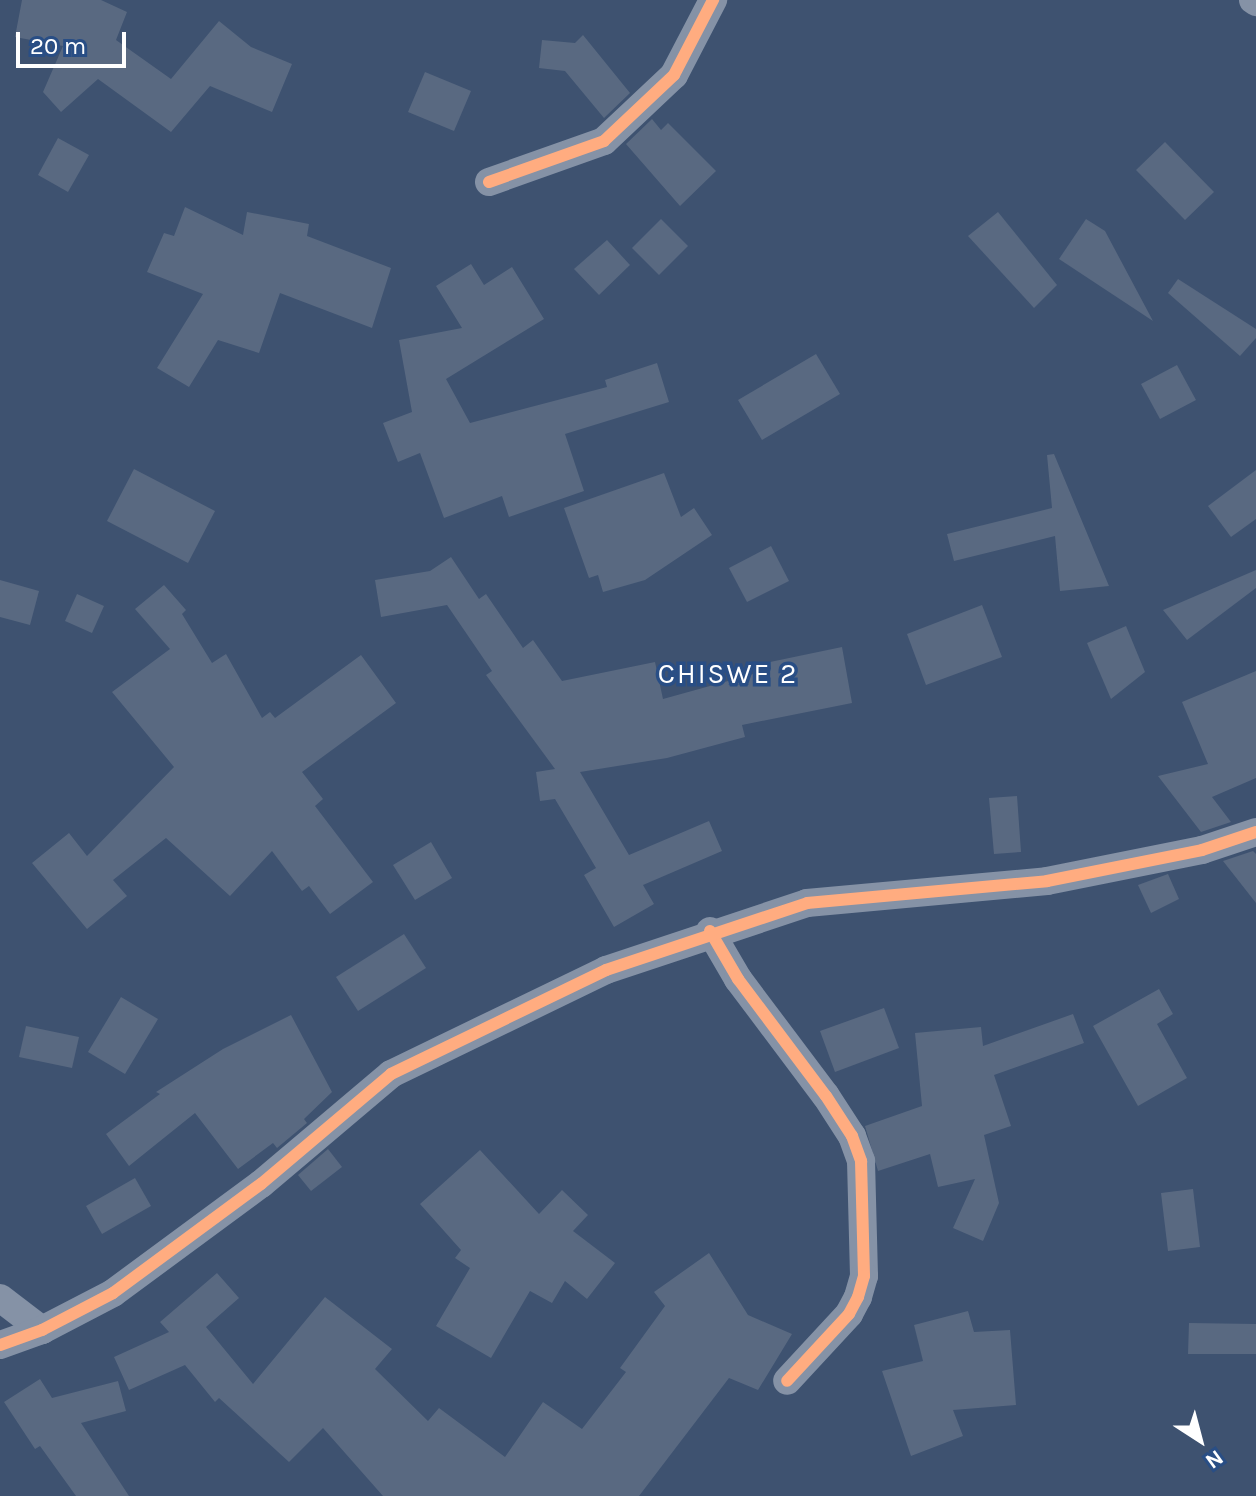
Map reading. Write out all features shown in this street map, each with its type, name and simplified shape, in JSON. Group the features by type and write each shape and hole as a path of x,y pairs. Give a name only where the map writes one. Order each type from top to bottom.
{"street":[{"path":"489,182 604,141 674,75 713,0"},
{"path":"0,1345 42,1330 113,1293 204,1227 391,1074 606,970 710,931 838,898 1047,881 1202,850 1256,832"},
{"path":"710,931 738,979 826,1096 852,1136 861,1161 864,1276 858,1297 849,1314 787,1381"},
{"path":"0,1298 42,1330"}],"building":[{"path":"22,0 101,0 127,12 116,40 171,79 219,21 251,47 292,64 272,112 210,86 171,132 98,79 61,112 43,92 63,46 15,37"},
{"path":"583,35 630,93 604,118 565,71 539,68 542,40 575,43"},
{"path":"425,72 471,91 454,131 408,112"},
{"path":"652,119 661,130 668,123 716,171 680,206 626,144"},
{"path":"58,138 89,155 68,192 38,175"},
{"path":"1165,142 1214,192 1185,220 1136,170"},
{"path":"185,207 243,235 247,212 309,224 307,236 391,268 372,328 280,293 259,353 218,340 189,387 157,368 203,294 147,272 164,233 174,236"},
{"path":"998,212 1057,285 1034,308 968,236"},
{"path":"661,219 688,246 659,275 632,248"},
{"path":"1086,219 1105,231 1153,321 1059,259"},
{"path":"607,240 630,265 599,295 574,269"},
{"path":"471,264 484,285 512,267 544,319 446,379 470,423 607,387 605,380 657,363 669,402 565,434 584,491 509,517 502,496 444,518 420,453 398,462 383,423 412,412 399,340 462,328 436,286"},
{"path":"1178,279 1256,329 1256,338 1240,356 1168,293"},
{"path":"816,354 840,394 762,440 738,400"},
{"path":"1177,365 1196,400 1160,419 1141,384"},
{"path":"1054,454 1109,586 1060,591 1055,536 954,561 947,534 1052,508 1047,455"},
{"path":"134,469 215,511 188,563 107,521"},
{"path":"1256,470 1256,519 1231,537 1208,506"},
{"path":"664,473 681,517 694,508 712,535 645,580 603,592 598,575 589,578 564,508"},
{"path":"771,546 789,581 747,602 729,568"},
{"path":"451,557 479,599 486,594 523,648 533,640 562,681 655,662 663,699 771,669 770,662 842,647 852,703 742,725 745,737 667,758 580,772 629,855 709,821 722,851 643,885 654,904 614,927 584,875 596,868 555,799 540,801 536,772 555,769 486,675 492,671 447,605 381,617 375,580 430,571"},
{"path":"1256,570 1256,588 1187,640 1163,610"},
{"path":"0,580 39,591 30,625 0,617"},
{"path":"164,585 186,610 182,614 212,663 226,654 262,718 270,712 275,718 361,655 396,703 302,772 323,799 315,806 373,882 330,914 309,886 302,891 272,851 230,896 166,838 113,880 127,896 87,929 32,863 69,833 87,856 174,767 112,692 170,649 135,609"},
{"path":"77,594 104,606 92,633 65,621"},
{"path":"982,605 1002,657 926,685 907,634"},
{"path":"1126,626 1145,672 1111,699 1087,643"},
{"path":"1256,671 1256,778 1212,797 1231,822 1201,832 1158,776 1208,764 1182,702"},
{"path":"1017,796 1021,852 994,854 989,798"},
{"path":"431,842 452,878 415,900 393,865"},
{"path":"1253,851 1256,854 1256,903 1223,861"},
{"path":"1168,874 1179,899 1151,913 1138,885"},
{"path":"404,934 426,968 358,1011 336,977"},
{"path":"1159,989 1173,1014 1157,1024 1187,1078 1138,1106 1093,1026"},
{"path":"121,997 158,1019 125,1074 88,1052"},
{"path":"884,1008 899,1048 835,1072 820,1031"},
{"path":"1073,1014 1084,1043 994,1075 1011,1126 984,1135 999,1203 983,1241 953,1228 975,1179 938,1187 930,1154 878,1171 865,1126 922,1106 915,1033 981,1027 983,1046"},
{"path":"291,1015 332,1092 304,1119 307,1123 277,1148 273,1143 238,1169 195,1113 129,1166 106,1134 160,1094 156,1092 223,1049"},
{"path":"26,1026 79,1037 72,1068 19,1057"},
{"path":"328,1149 342,1167 311,1191 298,1175"},
{"path":"480,1150 539,1214 562,1190 588,1215 573,1231 615,1263 587,1299 565,1281 552,1303 530,1291 491,1358 436,1326 470,1268 455,1258 461,1250 420,1204"},
{"path":"135,1178 151,1206 102,1234 86,1206"},
{"path":"1193,1189 1200,1247 1168,1251 1161,1193"},
{"path":"709,1253 748,1315 792,1334 758,1390 729,1378 639,1496 383,1496 323,1428 289,1462 219,1398 215,1402 185,1365 129,1390 114,1357 169,1332 160,1322 217,1273 239,1298 206,1327 253,1384 325,1297 392,1349 375,1369 428,1421 439,1408 505,1457 543,1402 582,1429 626,1372 620,1368 665,1306 654,1292"},
{"path":"968,1311 974,1332 1010,1330 1016,1405 953,1410 963,1436 911,1456 882,1371 923,1361 914,1325"},
{"path":"1189,1323 1256,1324 1256,1354 1188,1354"},
{"path":"40,1379 52,1398 118,1381 126,1411 81,1423 129,1496 76,1496 40,1446 35,1449 4,1402"}],"cycle path":[{"path":"489,182 604,141 674,75 713,0"},
{"path":"0,1345 42,1330 113,1293 261,1184 391,1074 606,970 807,903 1047,881 1202,850 1256,832"},
{"path":"710,931 738,979 826,1096 852,1136 861,1161 864,1276 858,1297 849,1314 787,1381"}],"district":[{"name":"CHISWE 2","path":"728,674"}]}
